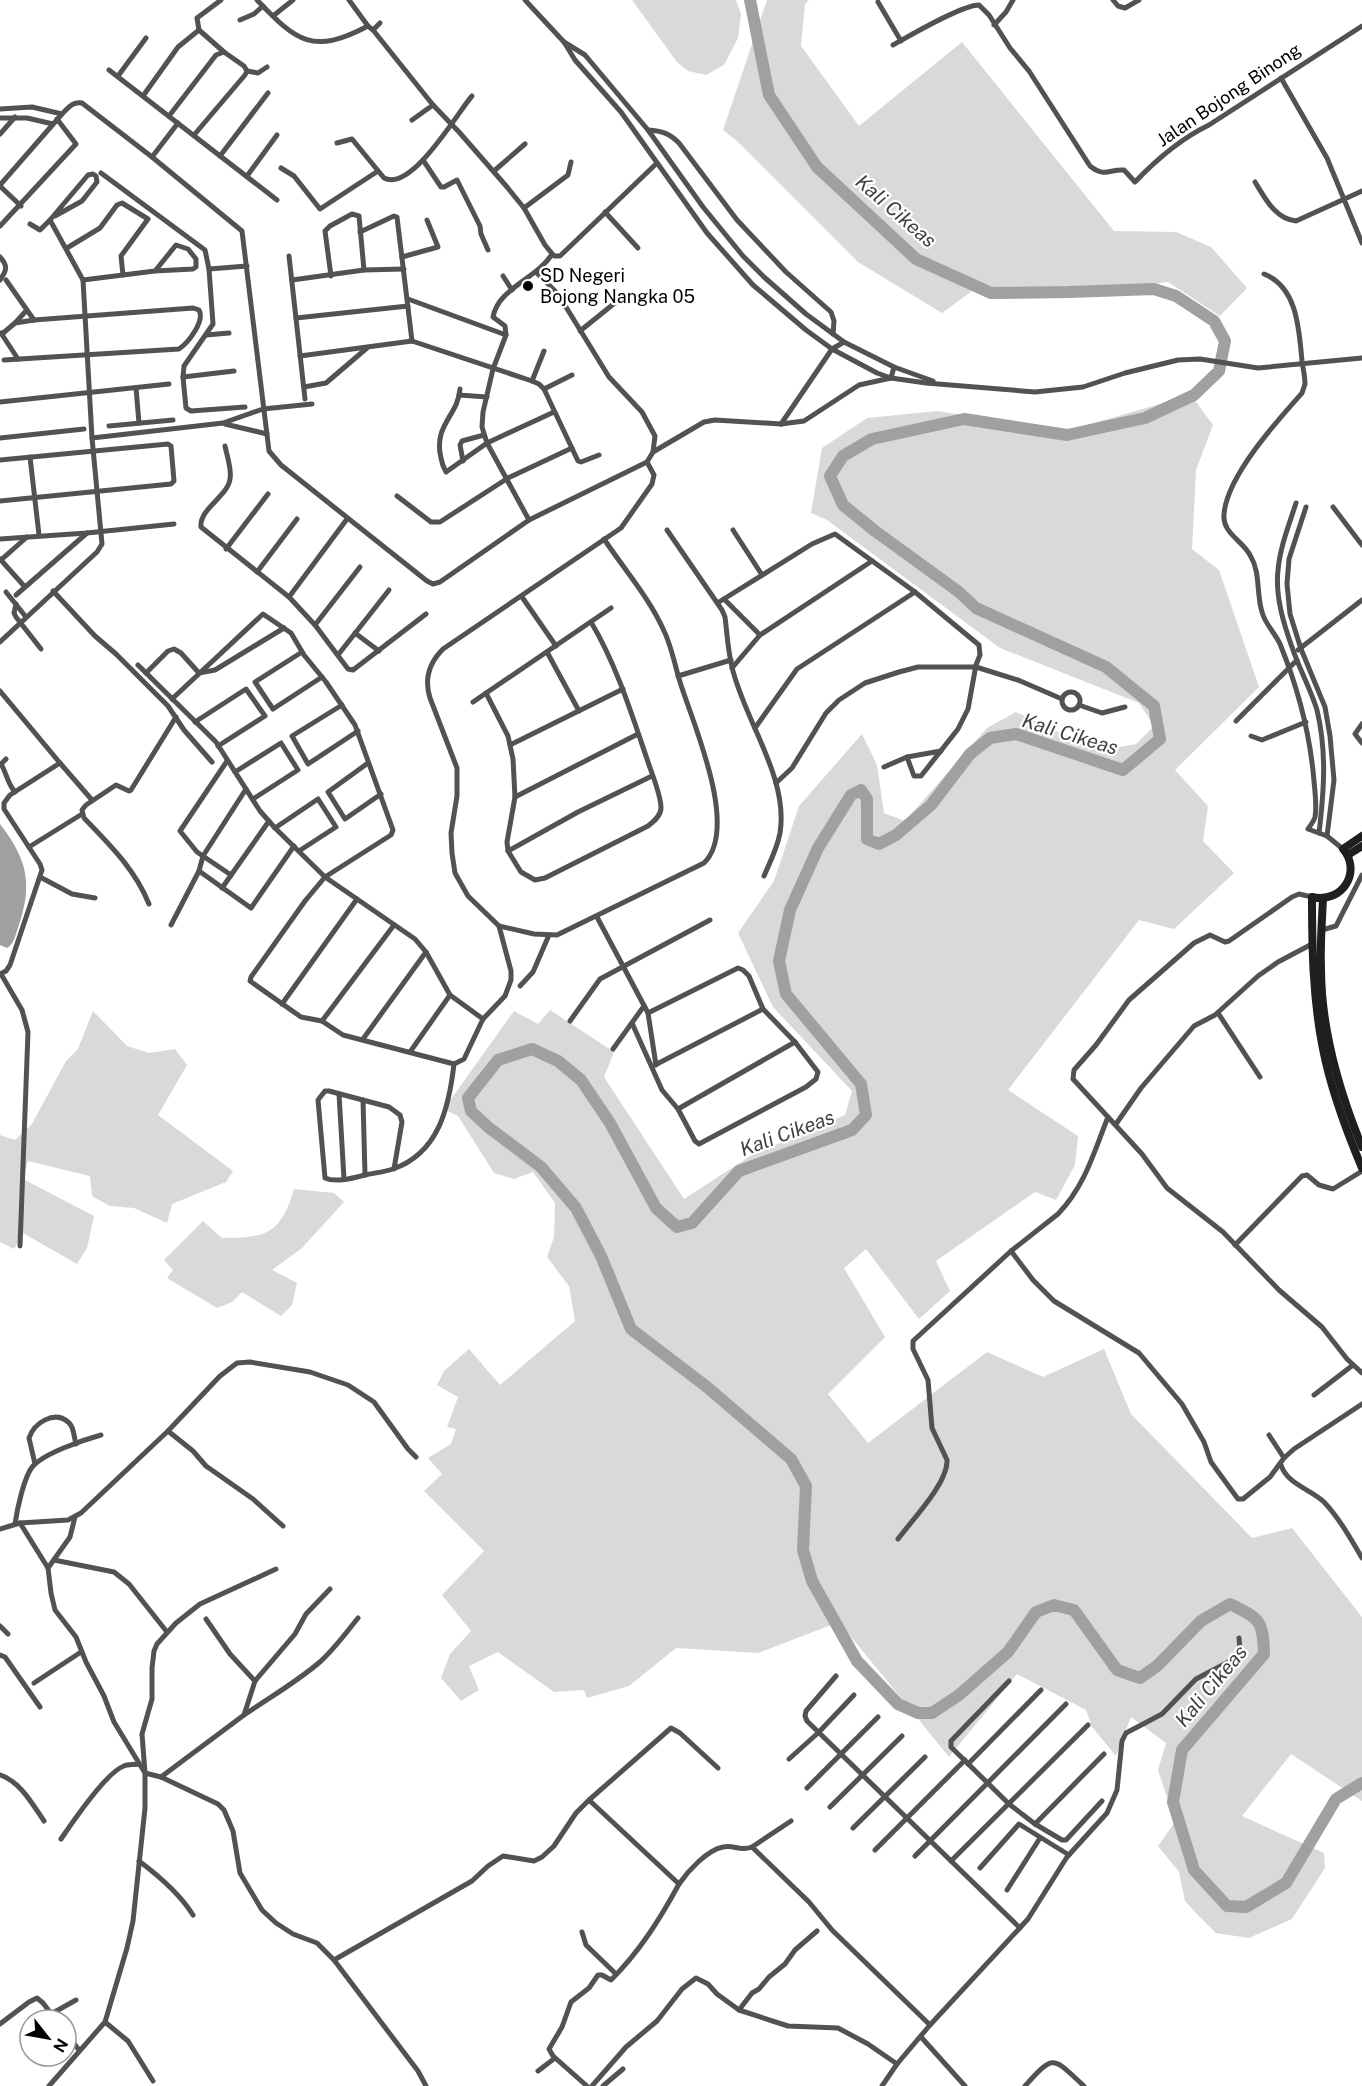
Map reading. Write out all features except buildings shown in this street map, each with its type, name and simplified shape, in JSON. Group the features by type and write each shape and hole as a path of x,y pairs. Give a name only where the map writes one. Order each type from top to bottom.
{"main road":[{"path":"1346,852 1362,836"},
{"path":"1346,852 1362,846"},
{"path":"1346,852 1350,873 1345,886 1335,896 1312,897 1312,944 1323,1050 1351,1131 1362,1147"},
{"path":"1323,898 1320,969 1330,1047 1362,1170"}],"street":[{"path":"221,0 197,18 199,30 244,66 247,71 258,73 267,67"},
{"path":"257,0 295,35 312,42 329,41 368,26"},
{"path":"273,16 293,0"},
{"path":"349,0 433,105 494,171 524,208 552,254 560,256 657,163"},
{"path":"525,0 564,42 574,60 621,111 707,233 753,285 832,349 877,373 891,378 992,390 1035,392 1083,387 1157,364 1178,360 1200,359 1258,368 1362,358"},
{"path":"994,25 1013,0"},
{"path":"1113,0 1125,9 1138,0"},
{"path":"878,2 901,40"},
{"path":"240,20 254,14 263,6"},
{"name":"Jalan Bojong Binong","path":"893,45 973,6 982,7 1029,71 1090,165 1097,171 1105,173 1124,170 1133,182 1178,142 1209,125 1362,26"},
{"path":"373,30 380,23"},
{"path":"143,96 178,47 199,30"},
{"path":"118,76 146,38"},
{"path":"564,42 585,54 648,130 703,207 743,255 783,294 844,342 894,368 936,383"},
{"path":"169,116 213,56 224,52"},
{"path":"110,70 277,200"},
{"path":"194,135 247,71"},
{"path":"1281,78 1327,158 1362,243"},
{"path":"220,156 268,93"},
{"path":"337,143 352,139 384,178 392,179 408,172 423,160 472,96"},
{"path":"21,206 0,185 62,114 72,104 82,103 242,231 269,451 281,465 347,519 434,584 530,520 647,462 653,452 656,440 645,417 609,377 558,294 536,272"},
{"path":"412,120 433,105"},
{"path":"0,109 32,107 62,114"},
{"path":"0,134 15,117"},
{"path":"0,118 15,117 55,122 76,144 21,206 0,226"},
{"path":"152,157 178,123"},
{"path":"648,130 662,131 671,135 679,143 737,220 786,272 831,312 834,321 833,334"},
{"path":"247,176 277,135"},
{"path":"494,171 525,144"},
{"path":"423,160 441,187 457,180 480,226 488,250"},
{"path":"524,208 568,175 571,162"},
{"path":"281,168 294,176 320,209 378,171"},
{"path":"101,173 202,247 206,254 213,324 184,366 186,406 189,410 245,407"},
{"path":"30,224 40,230 53,218 88,175 96,176 97,182 82,201 53,218"},
{"path":"1255,182 1272,209 1292,221 1362,191"},
{"path":"67,248 101,226 117,205 122,202 129,205 148,219 121,256 123,274"},
{"path":"605,212 638,248"},
{"path":"331,276 325,231 330,226 355,214 359,216 364,270"},
{"path":"360,232 395,216 397,219 412,341"},
{"path":"0,642 102,543 92,438 83,280 53,218"},
{"path":"402,257 438,248 428,220"},
{"path":"83,280 123,274 193,269 196,267 196,259 188,249 176,245 155,271"},
{"path":"485,327 493,317 497,305 536,272 552,254"},
{"path":"289,256 305,399"},
{"path":"0,257 5,262 6,270 3,280 33,320"},
{"path":"209,269 247,266"},
{"path":"292,280 364,270 404,269"},
{"path":"1264,274 1275,280 1293,306 1299,327 1305,384 1304,389 1262,438 1232,489 1223,517 1229,533 1250,554 1257,569 1262,613 1275,634 1306,722 1315,790 1315,817 1308,829 1327,836 1346,852"},
{"path":"502,276 512,290"},
{"path":"408,299 506,335"},
{"path":"580,331 616,303"},
{"path":"296,318 408,306"},
{"path":"4,360 179,349 185,345 201,319 201,314 199,310 193,308 15,323"},
{"path":"18,359 1,332 15,323 26,311"},
{"path":"493,317 505,326 506,335 493,369 483,417 484,435 530,520"},
{"path":"206,335 229,333"},
{"path":"300,356 412,341 539,384 544,389 581,462 599,455"},
{"path":"781,424 832,349 844,342"},
{"path":"304,387 329,381 367,348"},
{"path":"532,381 544,351"},
{"path":"891,378 894,368"},
{"path":"183,377 234,371"},
{"path":"544,389 572,375"},
{"path":"653,452 704,422 715,420 781,424 804,421 859,386 891,378"},
{"path":"0,402 169,384"},
{"path":"136,388 139,423"},
{"path":"487,397 459,392 443,427 438,448 446,472 487,443 554,412"},
{"path":"92,438 223,423 263,410 312,404"},
{"path":"109,426 172,420"},
{"path":"223,423 267,434"},
{"path":"0,438 84,429"},
{"path":"463,461 460,445 462,441 484,435"},
{"path":"0,460 168,444 171,446 174,481 171,484 0,501"},
{"path":"225,446 231,479 200,524 204,531 289,597 351,670 426,614"},
{"path":"397,496 430,522 440,522 508,478 572,448"},
{"path":"30,457 39,535"},
{"path":"172,699 263,614 291,633 358,731 393,826 391,835 325,877 305,901 251,977 252,984 301,1017 322,1021 343,1035 454,1064 464,1059 483,1019 502,1002 509,989 511,972 499,926 468,896 455,873 451,833 458,786 457,768 433,708 427,681 430,666 442,650 621,528 652,484 654,475 647,462"},
{"path":"226,549 268,494"},
{"path":"1296,503 1282,546 1278,570 1282,616 1293,651 1316,708 1322,736 1325,785 1319,833"},
{"path":"1306,507 1289,559 1287,578 1290,614 1300,649 1325,707 1330,736 1334,780 1327,836"},
{"path":"1333,507 1362,545"},
{"path":"257,572 297,519"},
{"path":"289,597 347,519"},
{"path":"0,539 174,524"},
{"path":"667,530 721,601 760,635"},
{"path":"733,530 762,575"},
{"path":"16,595 87,533"},
{"path":"721,601 832,534 841,537 915,592 980,645 981,651 968,709 958,729 921,776 914,776 907,757"},
{"path":"25,587 1,559 27,536"},
{"path":"499,926 557,935 704,863 709,857 717,833 717,807 712,777 666,633 604,539"},
{"path":"732,668 760,635 872,561"},
{"path":"315,625 360,567"},
{"path":"338,655 389,590"},
{"path":"53,591 95,636 162,700 212,762"},
{"path":"6,592 26,617"},
{"path":"755,728 797,669 915,592"},
{"path":"522,597 556,646"},
{"path":"721,601 732,668 776,783 781,821 780,832 776,851 764,876"},
{"path":"1293,651 1300,649 1360,602 1362,611"},
{"path":"16,604 14,613 41,649"},
{"path":"473,702 611,608"},
{"path":"486,693 504,726 510,745 515,797 507,842 508,851 521,872 535,880 545,878 648,826 659,814 661,808 622,689 601,637 591,622"},
{"path":"199,673 215,670 284,628"},
{"path":"355,633 379,651"},
{"path":"146,673 168,651 174,649 181,653 199,673"},
{"path":"302,652 255,682 273,709 322,677"},
{"path":"547,652 579,711"},
{"path":"678,676 731,660"},
{"path":"1236,721 1297,660"},
{"path":"138,665 218,746 274,828 325,877 415,939 426,952 450,995 483,1019"},
{"path":"776,783 792,768 826,713 853,690 865,683 918,667 976,667 1018,680 1062,699"},
{"path":"195,722 246,689 265,716 218,746"},
{"path":"510,745 622,689"},
{"path":"0,691 92,800"},
{"path":"1068,693 1072,693 1079,698 1079,705 1075,709 1067,710 1062,699 1068,693"},
{"path":"342,705 292,736 308,764 358,731"},
{"path":"1079,705 1102,713 1125,707"},
{"path":"149,904 136,878 123,860 82,814 83,807 116,785 131,790 176,717"},
{"path":"1251,736 1262,740 1306,722"},
{"path":"1362,724 1355,734 1362,743"},
{"path":"515,797 638,734"},
{"path":"235,772 281,743 298,770 253,799"},
{"path":"884,767 907,757 941,751"},
{"path":"6,759 1,764 7,772 8,784 15,792"},
{"path":"227,761 180,831 202,856 231,875"},
{"path":"20,1246 28,1032 22,1010 1,974 10,965 40,877 40,864 4,809 6,800 15,792 60,763"},
{"path":"369,763 328,792 345,819 381,794"},
{"path":"508,851 578,812 652,776"},
{"path":"171,925 199,872 202,856 246,789"},
{"path":"274,828 318,799 336,827 299,851"},
{"path":"29,847 82,814"},
{"path":"222,888 269,821"},
{"path":"199,872 251,908 294,846"},
{"path":"1322,930 1336,926 1362,874"},
{"path":"40,877 72,894 95,898"},
{"path":"1312,897 1299,894 1292,897 1229,941 1225,942 1210,935 1194,943 1129,1000 1072,1074 1075,1082 1142,1154 1161,1182 1176,1197 1219,1229 1272,1284 1322,1327 1362,1373"},
{"path":"282,1004 357,899"},
{"path":"597,917 648,1013 654,1066"},
{"path":"570,1021 596,983 622,966 710,920"},
{"path":"322,1021 394,925"},
{"path":"520,986 533,972 549,935"},
{"path":"1116,1124 1141,1088 1194,1026 1218,1013 1258,976 1278,962 1312,944"},
{"path":"363,1039 426,952"},
{"path":"632,1023 654,1066 662,1090 678,1109 695,1142 699,1144 806,1087 816,1079 818,1072 795,1042 763,1009 749,976 743,969 738,968 648,1013"},
{"path":"410,1052 450,995"},
{"path":"613,1049 644,1006"},
{"path":"654,1066 763,1009"},
{"path":"1218,1013 1260,1077"},
{"path":"678,1109 795,1042"},
{"path":"394,1169 402,1122 400,1114 389,1107 325,1091 318,1100 325,1178 344,1179 394,1169 417,1156 434,1138 451,1095 454,1064"},
{"path":"339,1094 344,1179"},
{"path":"363,1100 365,1175"},
{"path":"898,1539 937,1489 947,1466 947,1460 933,1428 928,1380 913,1349 913,1341 1011,1251 1058,1214 1076,1194 1108,1117"},
{"path":"1235,1245 1302,1176 1306,1175 1319,1185 1333,1189 1362,1170"},
{"path":"1011,1251 1033,1280 1054,1301 1139,1353 1182,1404 1204,1442 1211,1462 1238,1499 1249,1495 1270,1477 1284,1458 1305,1441 1362,1404"},
{"path":"0,1529 17,1523 68,1520 75,1517 168,1431 227,1369 237,1363 250,1362 310,1372 348,1385 375,1402 408,1449 416,1456"},
{"path":"1314,1395 1353,1365"},
{"path":"35,1464 29,1438 35,1426 42,1421 51,1418 68,1421 76,1444"},
{"path":"168,1431 193,1451 206,1467 253,1499 283,1526"},
{"path":"101,1435 47,1455 29,1471 17,1523 48,1568 56,1610 76,1637 114,1722 138,1764 145,1773 161,1777 218,1804 224,1810 233,1831 240,1873 262,1910 293,1934 317,1943 334,1960 418,2070 426,2086"},
{"path":"1269,1435 1284,1458"},
{"path":"1281,1465 1288,1477 1322,1500 1329,1508 1362,1558"},
{"path":"48,1568 70,1537 75,1517"},
{"path":"54,1560 114,1572 129,1584 167,1632"},
{"path":"49,2086 105,2022 133,1921 145,1773 142,1734 152,1699 154,1651 167,1632 189,1612 207,1600 276,1569"},
{"path":"244,1715 255,1681 295,1634 306,1614 330,1589"},
{"path":"161,1777 319,1662 333,1649 358,1618"},
{"path":"206,1619 230,1654 255,1681"},
{"path":"0,1626 8,1634"},
{"path":"882,2086 897,2064 930,2025 1028,1919 1069,1856 1107,1813 1117,1790 1122,1741 1126,1733 1162,1714 1196,1679 1233,1659 1240,1650 1239,1638"},
{"path":"34,1683 81,1652"},
{"path":"0,1655 5,1657 40,1707"},
{"path":"837,1676 806,1711 807,1721 1020,1928"},
{"path":"1010,1681 951,1741 951,1747 1009,1804 1035,1824 1064,1841 1102,1801"},
{"path":"875,1850 1041,1690"},
{"path":"789,1759 818,1733 854,1695"},
{"path":"915,1856 1066,1704"},
{"path":"807,1788 878,1718"},
{"path":"951,1861 1088,1725"},
{"path":"334,1960 472,1881 503,1856 534,1861 542,1857 554,1846 576,1813 671,1728 680,1732 718,1768"},
{"path":"830,1807 902,1736"},
{"path":"1035,1824 1104,1754"},
{"path":"853,1828 925,1757"},
{"path":"61,1839 99,1788 115,1772 124,1766 138,1764"},
{"path":"0,1783 3,1776 25,1794 44,1821"},
{"path":"589,1800 679,1884"},
{"path":"587,2086 551,2053 550,2045 562,2027 571,2002 583,1994 600,1974 610,1980 616,1974 649,1935 679,1884 695,1864 721,1847 744,1850 752,1847 791,1821"},
{"path":"980,1868 1019,1824 1069,1856"},
{"path":"1007,1890 1040,1838"},
{"path":"752,1847 809,1902 832,1930 930,2025"},
{"path":"139,1861 181,1898 193,1915"},
{"path":"739,2010 752,1993 785,1965 795,1950 817,1931"},
{"path":"582,1932 586,1945 616,1974"},
{"path":"592,2086 626,2047 650,2028 682,1989 696,1978 708,1984 739,2010 788,2026 838,2028 868,2043 897,2064"},
{"path":"21,2008 37,1998 47,2008"},
{"path":"62,2008 76,2000"},
{"path":"0,2024 18,2010"},
{"path":"105,2022 128,2042 153,2081"},
{"path":"921,2037 965,2086"},
{"path":"538,2071 555,2058"},
{"path":"1025,2086 1043,2066 1052,2062 1063,2067 1084,2086"},
{"path":"602,2084 623,2069"}],"shaded area":[{"path":"632,0 736,0 741,14 738,38 724,65 706,75 688,71 677,62"},
{"path":"767,0 809,0 805,4 801,46 859,126 962,42 1114,231 1176,232 1211,247 1247,288 1220,316 1168,282 1058,297 976,288 942,313 858,262 738,142 723,130"},
{"path":"1191,395 1213,425 1196,470 1192,549 1219,570 1259,687 1175,770 1208,806 1203,841 1234,873 1174,929 1139,920 1008,1090 1078,1136 1075,1165 1056,1200 1035,1192 936,1261 950,1291 919,1319 866,1249 844,1268 885,1337 828,1394 868,1443 987,1352 1043,1377 1104,1349 1131,1414 1252,1538 1292,1528 1362,1617 1362,1801 1291,1754 1242,1816 1324,1853 1325,1868 1292,1919 1249,1938 1216,1933 1196,1913 1185,1901 1179,1872 1158,1846 1175,1822 1158,1770 1166,1743 1131,1717 1116,1756 1092,1727 1086,1710 1017,1674 949,1757 839,1622 758,1653 676,1648 629,1686 587,1698 584,1690 554,1692 498,1652 469,1666 479,1690 461,1701 441,1678 450,1654 471,1631 442,1595 484,1551 424,1491 442,1474 428,1458 451,1444 456,1429 447,1427 458,1397 437,1385 444,1371 469,1349 500,1385 575,1321 569,1286 547,1257 554,1237 555,1203 533,1172 514,1179 494,1173 458,1116 444,1109 514,1011 538,1024 550,1010 614,1052 604,1077 684,1199 752,1155 845,1115 852,1091 773,1007 738,933 774,881 799,806 862,734 877,765 884,813 905,821 987,728 1016,712 1099,751 1136,744 1154,726 1139,703 1000,648 827,520 811,513 822,448 867,418 937,411 1066,431"},
{"path":"0,824 17,849 25,873 26,886 23,913 13,942 7,948 0,945"},
{"path":"93,1011 127,1046 149,1053 175,1049 187,1065 158,1115 233,1171 226,1182 172,1204 167,1223 134,1208 110,1206 92,1196 90,1176 28,1161 23,1179 94,1216 87,1248 77,1264 23,1233 14,1249 0,1242 0,1135 15,1140 32,1124 66,1061 78,1049"},
{"path":"294,1189 334,1193 344,1202 302,1248 272,1270 297,1283 292,1305 281,1316 242,1292 232,1302 217,1308 167,1278 173,1270 164,1260 203,1221 222,1238 250,1237 261,1234 270,1230 283,1216"}],"waterway":[{"name":"Kali Cikeas","path":"750,0 769,95 817,167 916,259 991,293 1154,289 1176,296 1214,321 1225,341 1219,371 1194,395 1145,418 1067,435 964,419 872,439 843,456 830,476 843,505 959,592 976,608 1106,667 1154,706 1160,739 1123,770 1016,734 990,738 970,754 931,805 896,835 879,844 867,839 867,799 861,790 851,795 818,848 790,910 779,961 786,994 861,1084 866,1115 852,1130 739,1171 692,1223 677,1227 656,1208 610,1123 581,1080 558,1061 532,1049 498,1060 468,1098 471,1111 488,1127 541,1167 576,1208 601,1256 631,1329 707,1387 791,1459 806,1486 803,1550 812,1581 857,1661 898,1704 918,1713 932,1713 959,1695 1008,1652 1036,1612 1054,1605 1074,1610 1117,1670 1140,1678 1157,1666 1201,1621 1230,1604 1248,1613 1258,1622 1261,1627 1264,1654 1182,1750 1173,1802 1194,1870 1227,1906 1246,1907 1286,1883 1336,1799 1362,1783"}],"place":[{"name":"SD Negeri Bojong Nangka 05","path":"528,286"}]}
